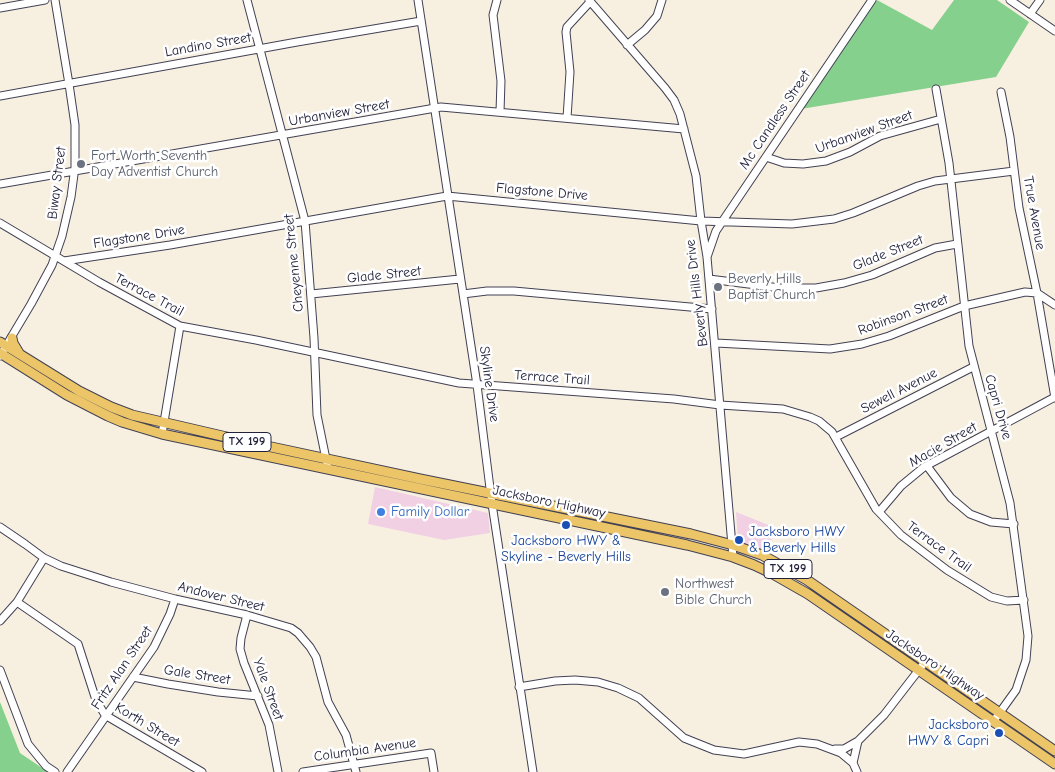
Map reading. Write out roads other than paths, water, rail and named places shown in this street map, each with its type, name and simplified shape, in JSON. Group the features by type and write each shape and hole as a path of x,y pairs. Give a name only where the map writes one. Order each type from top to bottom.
{"main road":[{"path":"12,338 18,359"},
{"name":"Jacksboro Highway","path":"1,352 111,407 132,415 165,419 328,469 687,545 733,557 773,574 808,594 1055,764"},
{"name":"Jacksboro Highway","path":"18,359 67,395 108,416 162,434 326,458 490,494 619,519 733,545 762,555 794,572 1055,750"},
{"path":"616,530 619,519"}],"street":[{"path":"0,8 45,0"},
{"name":"Biway Street","path":"1,352 12,338 32,304 55,256 62,236 71,197 74,172 74,125 55,0"},
{"name":"Cheyenne Street","path":"247,0 305,221 317,415 328,469"},
{"name":"Skyline Drive","path":"418,0 477,385 490,494 533,772"},
{"path":"497,0 493,15 501,81 500,112"},
{"path":"627,45 645,30 657,16 662,0"},
{"name":"Mc Candless Street","path":"707,257 716,231 872,0"},
{"path":"1010,0 1055,30"},
{"path":"1030,14 1040,0"},
{"path":"566,118 570,72 566,32 567,28 590,1"},
{"name":"Beverly Hills Drive","path":"590,1 627,45 646,64 674,100 680,114 696,176 716,343 733,557"},
{"name":"Landino Street","path":"0,96 421,22"},
{"name":"Capri Drive","path":"936,89 950,178 964,306 974,367 1010,503 1028,636 1026,660 1016,690 1001,714 993,722"},
{"name":"True Avenue","path":"1001,92 1019,208 1037,293 1055,398"},
{"name":"Urbanview Street","path":"0,184 434,108 500,112 684,130"},
{"name":"Urbanview Street","path":"766,158 784,163 826,161 850,152 880,136 941,119"},
{"name":"Flagstone Drive","path":"64,261 170,245 447,196 700,221 792,224 834,219 853,214 918,186 950,178 1014,171"},
{"name":"Terrace Trail","path":"0,222 99,282 180,326 314,352 459,384 674,399 720,405 784,409 819,421 836,438 879,512 901,535 947,570 999,600 1024,600"},
{"name":"Glade Street","path":"709,279 780,288 816,288 844,284 872,275 935,248 957,244"},
{"name":"Glade Street","path":"311,294 460,279"},
{"path":"463,294 488,291 514,291 712,309"},
{"name":"Robinson Street","path":"716,343 830,350 862,344 889,336 964,306 1025,292 1037,293"},
{"path":"1037,293 1055,305"},
{"path":"162,434 180,326"},
{"name":"Sewell Avenue","path":"836,438 974,367"},
{"name":"Macie Street","path":"879,512 902,486 927,466 1055,398"},
{"path":"927,466 951,498 970,514 991,522 1014,524"},
{"name":"Andover Street","path":"0,527 44,558 85,575 175,599 248,615 291,628 310,647 320,668 328,702 346,735 356,772"},
{"path":"0,622 17,602 44,558"},
{"name":"Fritz Alan Street","path":"67,772 154,647 175,599"},
{"name":"Korth Street","path":"17,602 78,644 96,700 106,715 202,772"},
{"name":"Yale Street","path":"248,615 240,648 244,663 269,725 278,772"},
{"path":"519,687 575,680 598,682 618,688 639,698 684,738 714,750 744,754 799,742 818,744 834,749 844,749 858,741 884,715 925,662"},
{"path":"0,670 28,744 46,766 56,772"},
{"name":"Gale Street","path":"133,676 218,692 258,696"},
{"path":"853,763 858,741"},
{"path":"834,749 853,763 857,772"},
{"name":"Columbia Avenue","path":"303,772 431,753 434,772"}],"place":[{"name":"Fort Worth Seventh Day Adventist Church","path":"81,164"},
{"name":"Beverly Hills Baptist Church","path":"718,287"},
{"name":"Family Dollar","path":"381,512"},
{"name":"Jacksboro HWY & Skyline - Beverly Hills","path":"566,525"},
{"name":"Jacksboro HWY & Beverly Hills","path":"739,540"},
{"name":"Northwest Bible Church","path":"665,592"},
{"name":"Jacksboro HWY & Capri","path":"999,733"}]}
